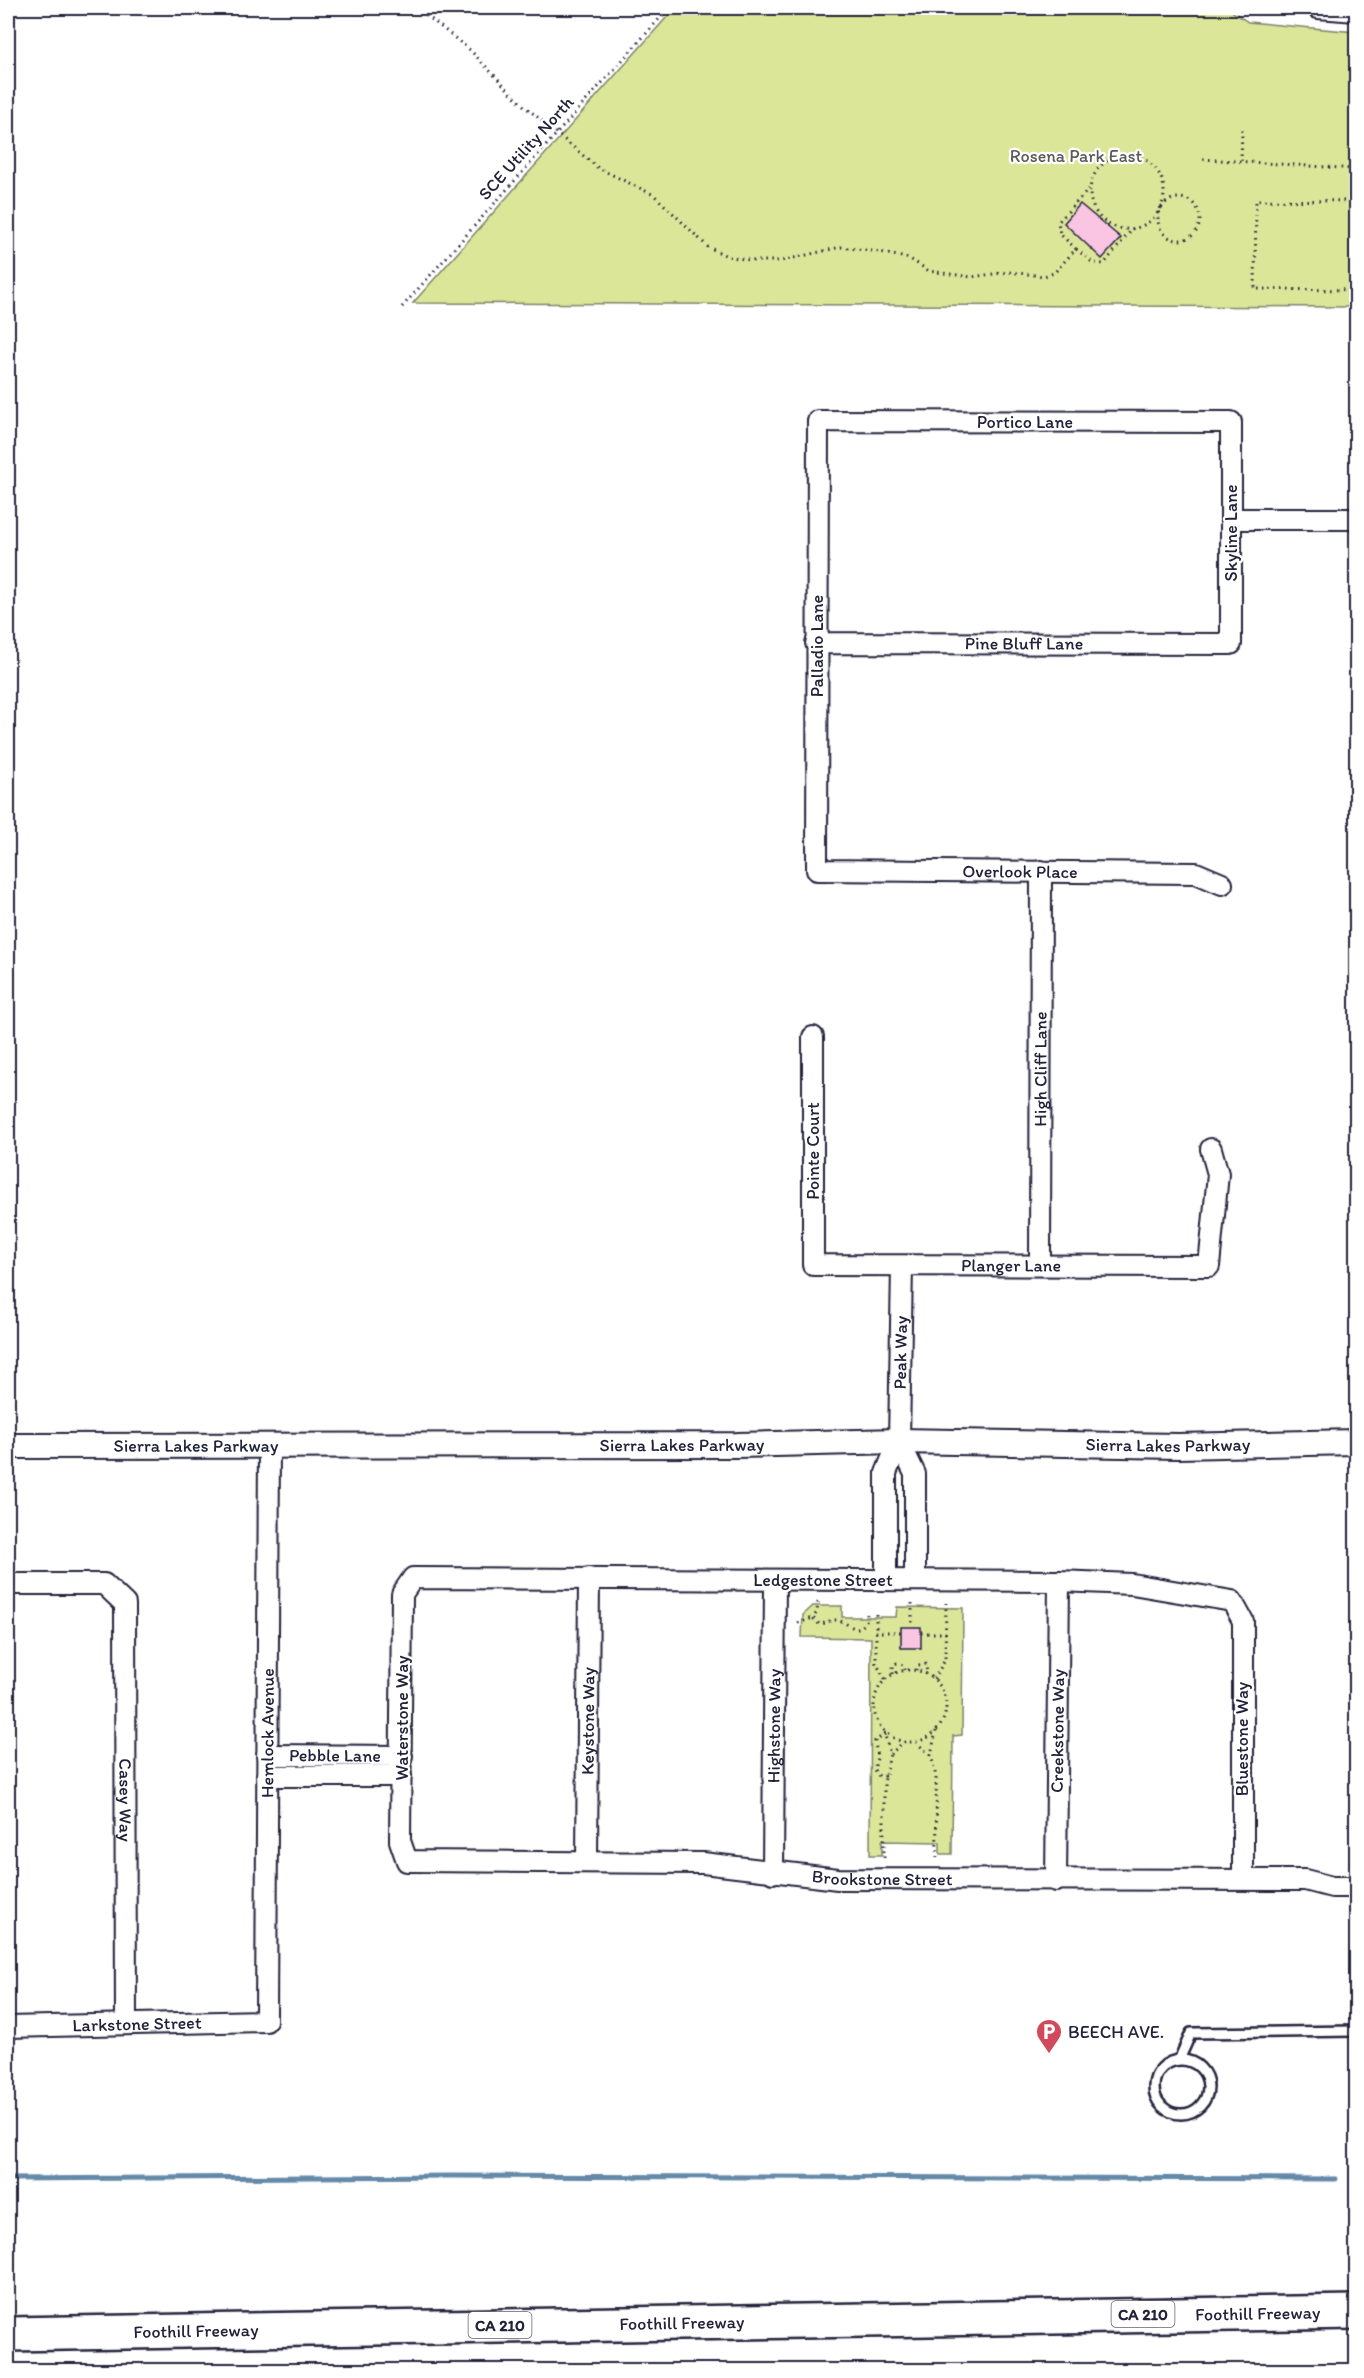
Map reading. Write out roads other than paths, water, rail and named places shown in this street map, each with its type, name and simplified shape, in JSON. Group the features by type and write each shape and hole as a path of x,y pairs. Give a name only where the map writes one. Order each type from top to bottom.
{"highway":[{"name":"Foothill Freeway","path":"8,2334 1356,2312"}],"street":[{"path":"1318,8 1356,10"},
{"name":"Portico Lane","path":"818,421 1231,422"},
{"name":"Palladio Lane","path":"817,870 818,421"},
{"name":"Skyline Lane","path":"1231,422 1231,644"},
{"path":"1231,519 1356,519"},
{"name":"Pine Bluff Lane","path":"816,643 1231,644"},
{"name":"Overlook Place","path":"817,870 1196,873 1222,884"},
{"name":"High Cliff Lane","path":"1040,1265 1041,871"},
{"name":"Pointe Court","path":"813,1037 813,1265"},
{"name":"Planger Lane","path":"813,1265 1209,1266 1218,1174 1211,1149"},
{"name":"Peak Way","path":"886,1580 886,1473 899,1441 902,1266"},
{"name":"Peak Way","path":"899,1441 915,1474 915,1580"},
{"name":"Sierra Lakes Parkway","path":"8,1446 737,1445 899,1441 1178,1446 1356,1442"},
{"name":"Hemlock Avenue","path":"266,2021 269,1445"},
{"name":"Ledgestone Street","path":"413,1578 1059,1581 1131,1584 1232,1600"},
{"name":"Waterstone Way","path":"406,1861 400,1841 402,1594 413,1578"},
{"name":"Keystone Way","path":"587,1862 589,1578"},
{"name":"Highstone Way","path":"773,1873 775,1580"},
{"name":"Creekstone Way","path":"1056,1881 1059,1581"},
{"name":"Casey Way","path":"8,1584 104,1584 125,1604 126,2024"},
{"name":"Bluestone Way","path":"1232,1600 1243,1621 1243,1880"},
{"name":"Pebble Lane","path":"267,1755 402,1756"},
{"path":"267,1776 401,1776"},
{"name":"Brookstone Street","path":"406,1861 703,1863 838,1880 1305,1880 1332,1887 1356,1887"},
{"name":"Larkstone Street","path":"8,2026 266,2021"}],"lane":[{"path":"1179,2060 1188,2061 1202,2070 1208,2087 1202,2104 1187,2113 1178,2114 1162,2106 1154,2091 1154,2082 1163,2067 1179,2060 1191,2033 1345,2033 1356,2031"}],"waterway":[{"path":"8,2179 450,2176 1336,2179"}],"place":[{"name":"BEECH AVE.","path":"1049,2055"}],"park label":[{"name":"Rosena Park East","path":"1076,156"}]}
